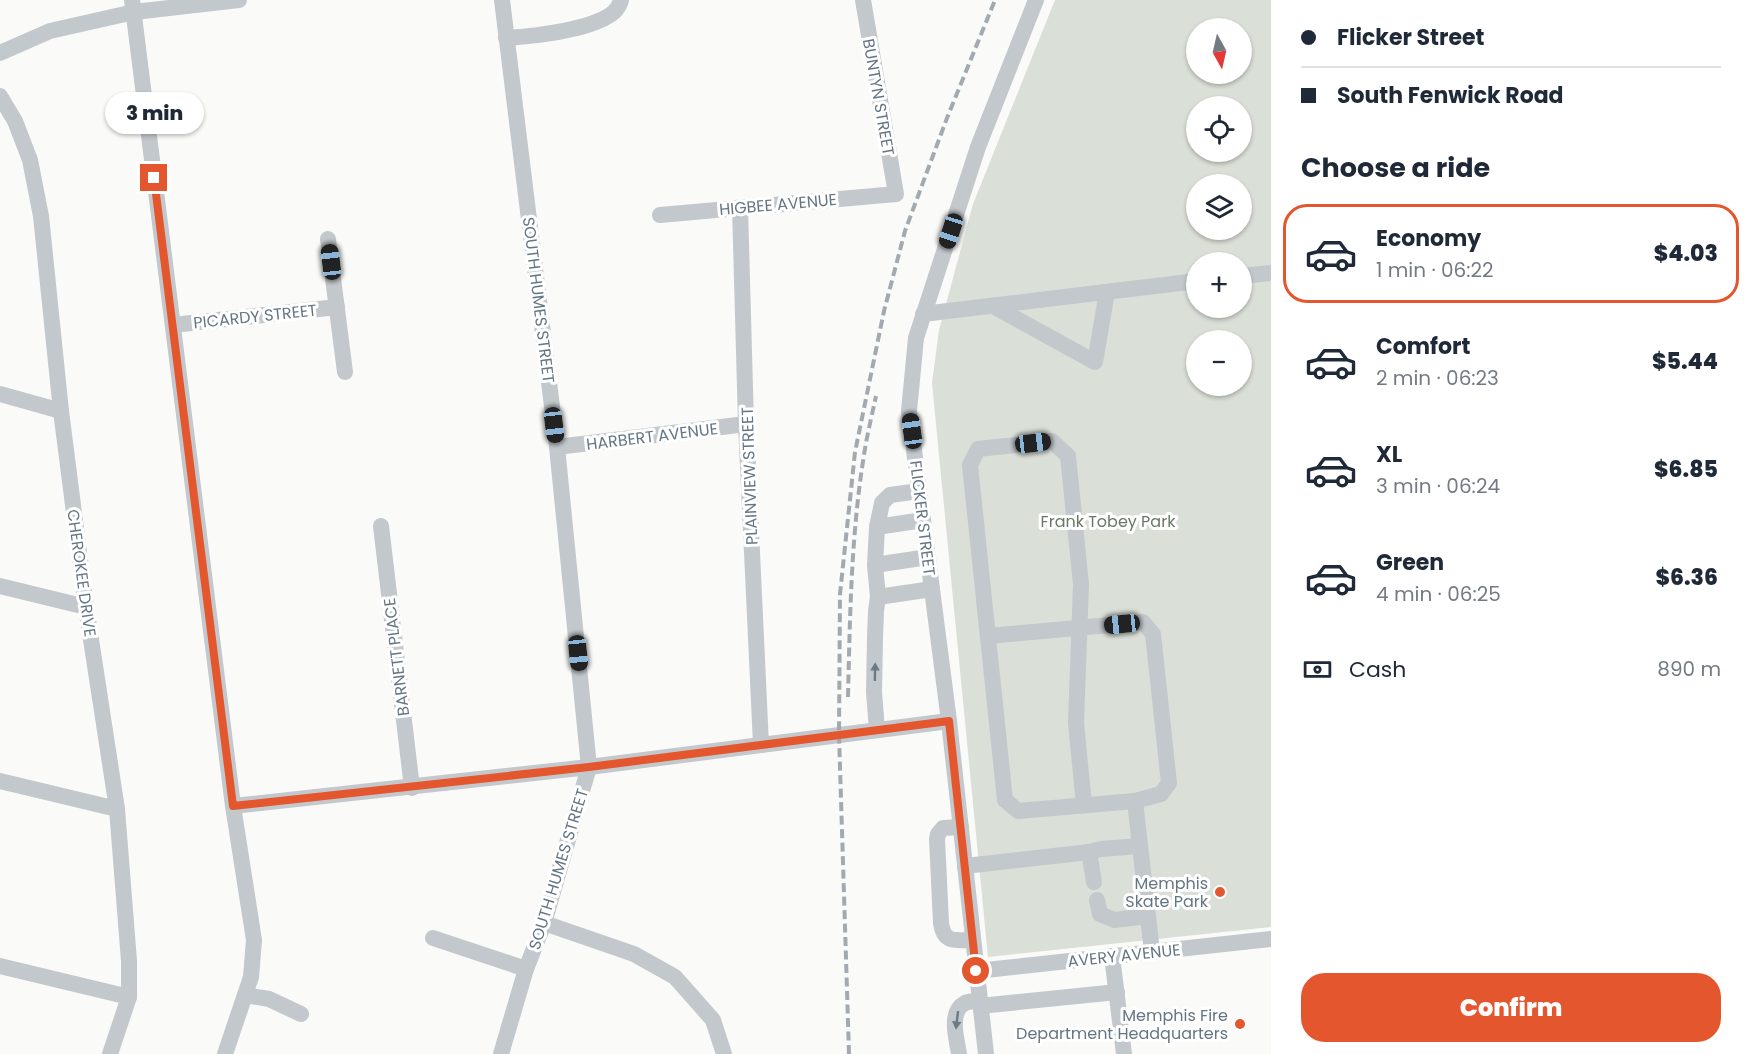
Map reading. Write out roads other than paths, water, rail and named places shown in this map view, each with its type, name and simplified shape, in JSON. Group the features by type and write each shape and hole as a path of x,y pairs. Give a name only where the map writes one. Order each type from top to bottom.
{"street":[{"path":"0,53 50,31 133,6 239,0"},
{"name":"SOUTH HUMES STREET","path":"501,1054 526,969 544,923 589,767 557,447 502,0"},
{"path":"506,38 556,32 596,22 615,11 621,0"},
{"name":"BUNTYN STREET","path":"863,0 896,194"},
{"name":"FLICKER STREET","path":"986,1054 949,721 909,411 916,338 923,314 978,147 1036,0"},
{"path":"133,6 233,806 254,940 251,978 225,1054"},
{"name":"CHEROKEE DRIVE","path":"0,96 15,121 30,160 41,216 61,411 86,607 117,810 129,962 129,998 110,1054"},
{"name":"HIGBEE AVENUE","path":"660,214 896,194"},
{"name":"PLAINVIEW STREET","path":"740,207 746,424 760,745"},
{"name":"PICARDY STREET","path":"328,239 345,372"},
{"path":"1252,275 1271,273"},
{"path":"923,314 1186,282"},
{"path":"993,306 1095,362 1107,292"},
{"name":"PICARDY STREET","path":"173,325 337,307"},
{"path":"0,394 61,411"},
{"name":"HARBERT AVENUE","path":"557,447 746,424"},
{"path":"988,636 1079,628 1143,622 1154,634 1169,783 1161,794 1135,801 1018,811 1005,800 970,465 978,449 1052,441 1068,456 1081,584 1079,628 1076,723 1084,805"},
{"path":"877,730 874,692 878,597 875,565 877,527 882,503 890,495 919,491"},
{"path":"877,527 923,520"},
{"name":"BARNETT PLACE","path":"381,526 411,788"},
{"path":"875,565 928,557"},
{"path":"0,586 86,607"},
{"path":"878,597 932,590"},
{"path":"233,806 589,767 949,721"},
{"path":"0,781 117,810"},
{"path":"1135,801 1152,952"},
{"path":"961,826 943,828 937,839 942,933 947,938 955,940 973,940"},
{"path":"965,866 1140,846"},
{"path":"1089,852 1094,882"},
{"path":"1097,900 1100,914 1114,920 1148,916"},
{"path":"544,923 634,954 675,977 713,1020 724,1054"},
{"path":"433,938 526,969"},
{"name":"AVERY AVENUE","path":"976,971 1271,939"},
{"path":"1112,956 1124,1054"},
{"path":"0,966 129,998"},
{"path":"959,1054 955,1021 957,1011 965,1003 1117,992"},
{"path":"245,995 269,999 301,1014"}],"railway":[{"path":"849,1054 839,735 840,594 855,452 884,311 905,231 947,118 995,0"},
{"path":"848,697 856,515 865,448 876,396"}],"place":[{"name":"Memphis Skate Park","path":"1220,892"},
{"name":"Memphis Fire Department Headquarters","path":"1240,1024"}],"park label":[{"name":"Frank Tobey Park","path":"1108,521"}]}
